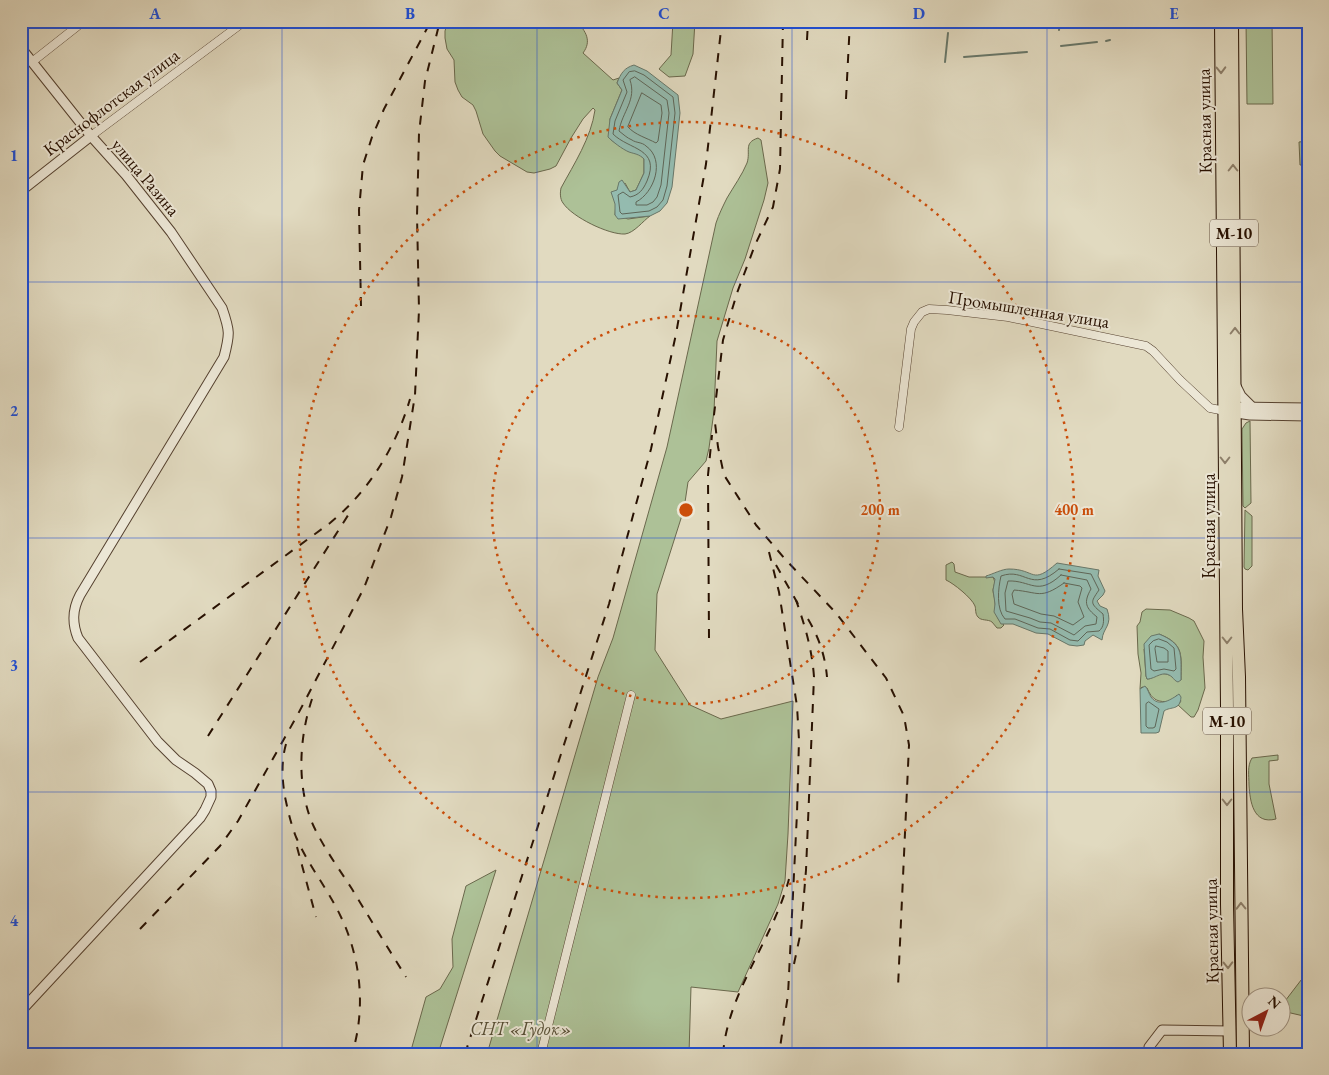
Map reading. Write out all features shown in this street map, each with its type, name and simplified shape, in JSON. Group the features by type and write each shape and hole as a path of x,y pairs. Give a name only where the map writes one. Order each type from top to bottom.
{"highway":[{"name":"Красная улица","path":"1221,21 1232,411 1227,904 1230,1031"},
{"name":"Красная улица","path":"1232,21 1235,379 1232,411 1236,433 1236,609 1239,677 1243,1054"},
{"name":"М-10","path":"1230,1031 1230,1054"}],"street":[{"path":"32,62 84,21"},
{"name":"Краснофлотская улица","path":"21,191 245,21"},
{"name":"улица Разина","path":"21,48 171,232 222,308 229,336 224,357 80,595 74,608 73,616 78,638 100,668 167,752 208,784 211,797 200,818 21,1011"},
{"name":"Промышленная улица","path":"899,427 911,329 922,312 929,309 1008,317 1146,346 1210,408 1232,411"},
{"path":"1235,379 1239,392 1251,411"},
{"path":"1232,411 1308,408"},
{"path":"1251,411 1308,416"},
{"path":"1236,433 1242,421 1251,411"},
{"path":"541,1054 632,695"},
{"path":"1149,1054 1150,1047 1162,1030 1230,1031"}],"green space":[{"path":"448,21 576,21 587,36 586,49 583,53 613,80 619,78 617,83 622,90 610,119 611,140 628,151 639,154 644,159 644,173 636,190 630,192 625,183 617,190 615,215 628,219 650,216 632,231 618,234 582,219 574,214 562,201 560,196 561,188 590,131 595,110 593,108 583,119 556,166 534,173 527,172 500,156 483,134 473,105 462,97 458,90 455,82 454,60 447,49 445,38"},
{"path":"673,21 695,21 693,54 685,76 669,77 659,69 671,55"},
{"path":"1246,21 1272,21 1273,104 1247,104"},
{"name":"СНТ «Гудок»","path":"758,138 761,140 768,183 717,341 714,411 709,448 706,461 688,482 684,509 657,594 655,650 690,705 721,719 793,701 785,881 778,904 738,992 691,987 689,1054 487,1054 598,677 613,638 667,447 716,223 727,198 747,163 749,145"},
{"path":"1308,141 1308,165 1300,165 1299,142"},
{"path":"1250,421 1251,503 1245,508 1243,506 1242,429"},
{"path":"1245,510 1252,516 1252,566 1248,570 1244,567"},
{"path":"952,562 955,572 969,577 993,577 995,582 993,592 996,615 1004,625 1001,628 997,628 990,621 979,618 976,614 975,606 970,599 946,580 946,565"},
{"path":"1146,609 1170,610 1189,618 1194,621 1204,641 1205,688 1194,717 1191,717 1178,705 1181,701 1177,695 1171,701 1162,701 1153,698 1147,688 1142,687 1140,689 1141,673 1137,626 1142,612","holes":["1159,634 1173,642 1180,652 1181,680 1168,674 1157,675 1147,679 1144,649"]},
{"path":"1278,755 1278,760 1269,761 1269,784 1276,819 1268,820 1262,818 1254,810 1250,791 1249,767 1252,758"},
{"path":"496,870 438,1054 410,1054 426,997 440,989 453,967 452,939 466,886"},
{"path":"1308,971 1308,1017 1292,1013 1292,992"}],"water":[{"path":"634,65 647,71 678,95 680,113 672,187 667,203 660,211 650,216 618,219 615,215 615,204 611,192 617,190 619,182 622,180 630,192 636,190 644,173 644,159 623,149 608,137 610,119 622,90 617,83 623,71"},
{"path":"1057,563 1099,570 1098,576 1105,591 1097,601 1100,606 1107,609 1109,615 1102,640 1093,635 1085,641 1084,645 1069,645 1048,634 1036,633 1013,624 1001,624 994,612 993,590 995,579 993,577 986,578 986,576 1009,569 1038,575 1049,570"},
{"path":"1159,634 1173,642 1179,650 1181,680 1178,682 1166,674 1147,679 1144,644 1151,636"},
{"path":"1145,686 1151,697 1158,702 1173,698 1179,694 1181,697 1177,706 1164,711 1159,732 1156,733 1141,733 1140,689"}],"waterway":[{"path":"1059,30 1060,21"},
{"path":"945,62 948,33"},
{"path":"1106,41 1110,40"},
{"path":"1061,46 1097,42"},
{"path":"964,57 1027,52"}],"railway":[{"path":"361,306 359,210 363,165 384,109 431,21"},
{"path":"140,929 220,846 238,821 298,714 364,588 391,517 402,477 415,395 419,310 417,216 419,133 425,81 440,21"},
{"path":"465,1054 609,604 651,449 676,334 706,164 722,21"},
{"path":"783,21 780,169 773,207 755,245 737,293 723,340 714,415 724,475 756,525 836,613 886,678 904,716 909,745 898,987"},
{"path":"807,40 808,21"},
{"path":"846,99 850,21"},
{"path":"140,662 330,523 344,510 369,482 389,451 410,399"},
{"path":"709,638 708,475 712,435"},
{"path":"208,736 352,509"},
{"path":"769,552 779,592 797,706 799,740 788,995 779,1054"},
{"path":"776,565 798,604"},
{"path":"794,964 801,931 806,870 814,677 808,638 796,600"},
{"path":"808,619 821,647 827,677"},
{"path":"312,699 304,730 301,763 304,796 308,812 322,843 406,977"},
{"path":"286,744 283,784 296,837 341,917 348,933 357,967 360,1002 359,1020 352,1054"},
{"path":"297,847 316,917"},
{"path":"723,1054 733,1009 773,923 789,879"}]}
